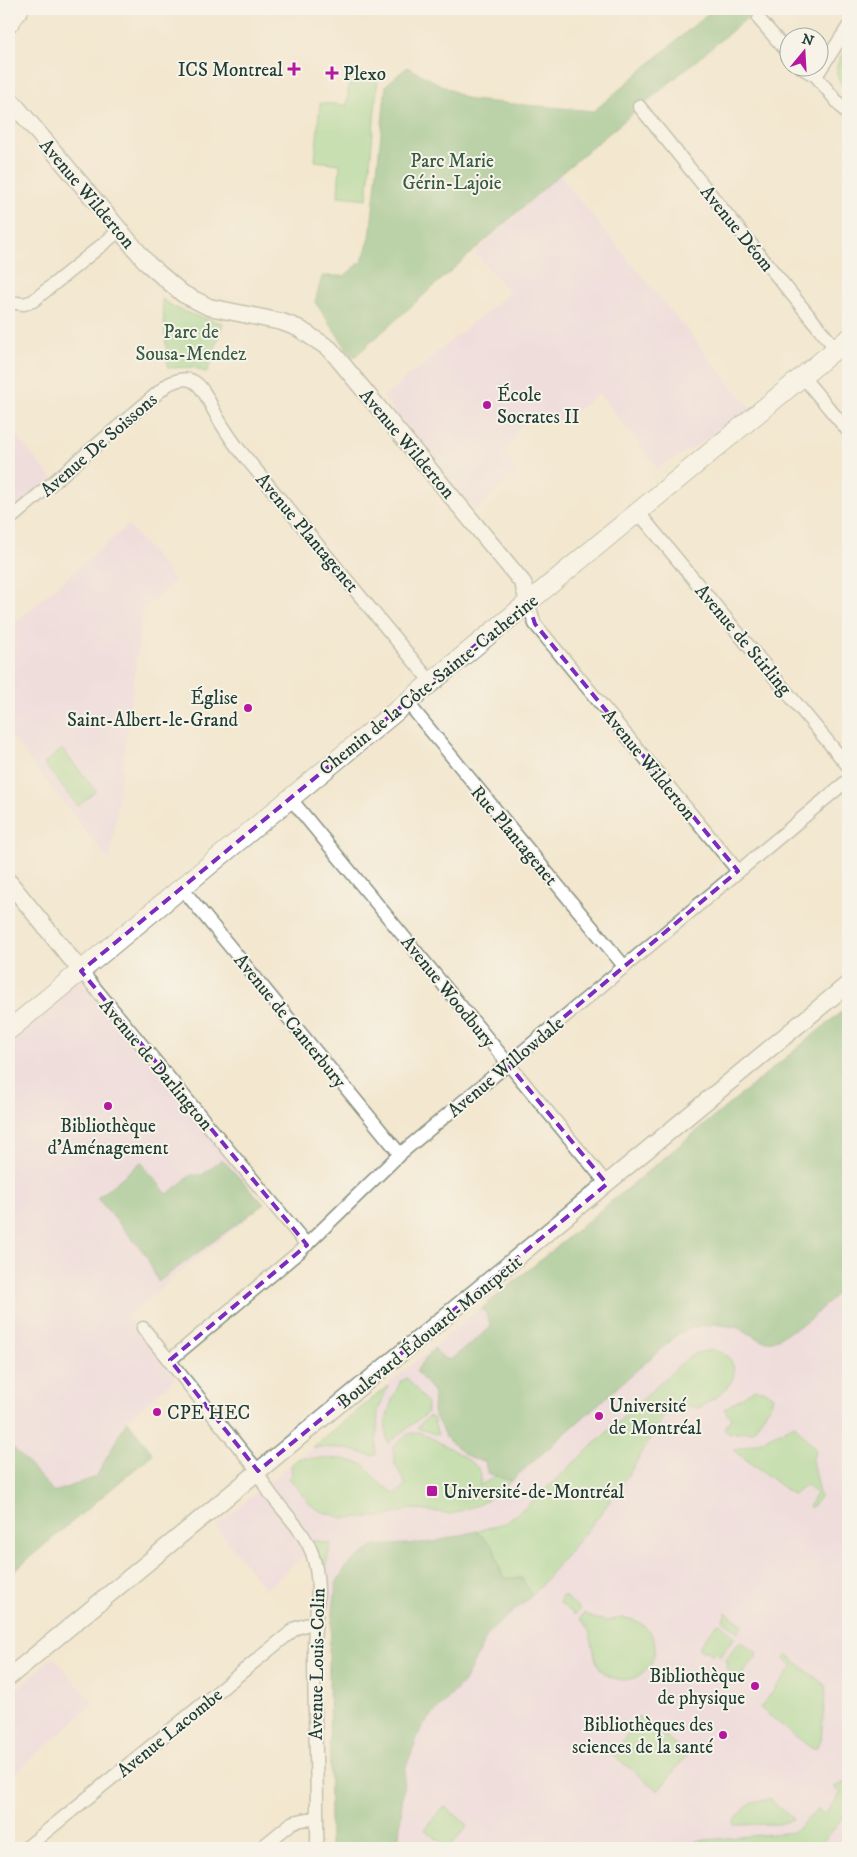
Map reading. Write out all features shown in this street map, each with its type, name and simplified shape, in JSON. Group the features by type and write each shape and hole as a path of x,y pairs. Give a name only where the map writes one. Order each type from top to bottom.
{"main road":[{"path":"9,23 19,9"},
{"name":"Chemin de la Côte-Sainte-Catherine","path":"9,1030 842,344"}],"street":[{"path":"759,19 780,43"},
{"path":"830,55 848,27"},
{"path":"818,78 848,115"},
{"name":"Avenue Wilderton","path":"9,98 119,231 159,275 196,302 223,311 282,322 298,328 330,349 524,583 533,621 738,871"},
{"name":"Avenue Déom","path":"639,106 842,344"},
{"path":"9,302 24,304 32,301 119,231"},
{"path":"802,376 848,431"},
{"name":"Avenue De Soissons","path":"9,520 167,385 182,378 191,380"},
{"name":"Avenue Plantagenet","path":"191,380 204,391 227,434 237,447 431,682"},
{"name":"Avenue de Stirling","path":"638,512 848,766"},
{"name":"Rue Plantagenet","path":"407,702 624,966"},
{"name":"Avenue Willowdale","path":"170,1360 307,1245 400,1154 848,780"},
{"name":"Avenue Woodbury","path":"290,798 607,1184"},
{"name":"Avenue de Darlington","path":"9,882 307,1245"},
{"name":"Avenue de Canterbury","path":"181,887 400,1154"},
{"name":"Boulevard Édouard-Montpetit","path":"9,1677 848,984"},
{"name":"Avenue Louis-Colin","path":"143,1328 258,1471 269,1494 302,1531 312,1554 320,1593 315,1622 314,1722 317,1848"},
{"name":"Avenue Lacombe","path":"26,1848 296,1628 315,1622"},
{"path":"261,1848 292,1822 317,1817"}],"highlighted area":[{"path":"528,602 535,624 738,871 508,1064 607,1184 258,1471 170,1360 307,1245 81,971"}],"shaded area":[{"path":"559,175 754,412 658,468 599,393 562,422 545,414 521,425 506,451 516,472 474,511 383,397 509,293 475,253"},
{"path":"9,427 53,479 9,517"},
{"path":"128,525 176,581 143,609 110,862 9,734 9,628"},
{"path":"81,971 264,1204 127,1316 176,1379 127,1420 153,1454 9,1575 9,1030"},
{"name":"Université de Montréal","path":"848,1005 848,1848 330,1848 328,1667 332,1614 316,1545 266,1589 215,1527"},
{"path":"53,1657 94,1703 16,1772 9,1763 9,1696"}],"green space":[{"name":"Parc Marie Gérin-Lajoie","path":"713,9 758,9 559,175 353,358 315,302 322,276 344,276 362,261 370,238 386,85 407,67 470,100 594,111"},
{"path":"848,46 848,93 839,80 836,70 839,59"},
{"path":"350,72 378,75 367,199 338,196 340,164 315,161 320,103 347,105"},
{"name":"Parc de Sousa-Mendez","path":"162,299 199,317 223,323 207,373 193,367 168,368"},
{"path":"62,749 96,791 78,806 44,764"},
{"path":"841,1012 848,1020 848,1283 807,1322 773,1341 763,1341 736,1327 714,1324 691,1328 678,1334 511,1481 487,1473 485,1461 473,1459 464,1454 446,1438 433,1412 434,1393 416,1371 434,1348 442,1357 450,1360 491,1327 486,1313 481,1309"},
{"path":"222,1159 264,1204 158,1282 146,1255 97,1198 141,1162 167,1194 191,1175 202,1175"},
{"path":"712,1350 724,1354 732,1363 733,1377 725,1390 700,1408 672,1403 629,1474 599,1516 532,1596 521,1578 503,1578 493,1546 477,1531 504,1523 525,1508 685,1360 696,1353"},
{"path":"407,1378 427,1403 427,1413 388,1443 386,1427 389,1411 401,1381"},
{"path":"388,1386 378,1411 376,1455 372,1456 344,1448 313,1447"},
{"path":"755,1389 764,1390 773,1396 771,1404 753,1431 730,1434 724,1430 731,1418 724,1409"},
{"path":"428,1416 433,1418 438,1435 417,1428"},
{"path":"127,1420 153,1454 9,1575 9,1443 54,1492 96,1477"},
{"path":"795,1425 816,1450 812,1461 820,1497 811,1508 809,1506 816,1493 806,1485 793,1495 733,1450 756,1443"},
{"path":"419,1432 432,1438 476,1466 481,1474 479,1486 496,1476 511,1481 496,1495 478,1505 451,1514 411,1509 385,1517 343,1518 320,1511 310,1504 289,1478 292,1475 291,1465 299,1458 345,1459 365,1465 376,1480 395,1494 406,1485 395,1464 393,1447 408,1434"},
{"path":"477,1531 493,1546 503,1578 522,1578 532,1596 489,1632 464,1682 422,1726 405,1769 398,1848 330,1848 329,1650 336,1583 348,1564 374,1546 433,1542"},
{"path":"314,1540 331,1544 323,1577 312,1542"},
{"path":"561,1596 565,1596 580,1609 575,1615 560,1603"},
{"path":"726,1612 743,1625 738,1632 723,1620"},
{"path":"584,1613 593,1618 605,1620 630,1619 645,1627 652,1636 655,1647 653,1658 648,1668 637,1677 630,1679 620,1680 607,1675 596,1661 590,1634 580,1619"},
{"path":"720,1623 735,1637 720,1656 716,1652 713,1655 706,1650 704,1652 698,1648 717,1624"},
{"path":"740,1641 756,1652 757,1656 738,1680 726,1667 729,1663 725,1660"},
{"path":"787,1655 826,1686 821,1740 816,1748 811,1748 760,1708 793,1666 784,1659"},
{"path":"638,1716 688,1754 658,1791 612,1754 633,1727"},
{"path":"848,1783 848,1815 846,1818 844,1817 818,1848 774,1848 768,1844 766,1848 688,1848 696,1841 794,1832 817,1810 825,1814 841,1793 834,1787"},
{"path":"769,1799 793,1819 780,1824 734,1825 733,1822 749,1804"},
{"path":"444,1806 468,1825 449,1848 425,1830"}],"place":[{"name":"ICS Montreal","path":"294,69"},
{"name":"Plexo","path":"332,73"},
{"name":"École Socrates II","path":"487,405"},
{"name":"Église Saint-Albert-le-Grand","path":"248,708"},
{"name":"Bibliothèque d'Aménagement","path":"108,1106"},
{"name":"CPE HEC","path":"157,1412"},
{"name":"Université de Montréal","path":"599,1416"},
{"name":"Université-de-Montréal","path":"432,1491"},
{"name":"Bibliothèque de physique","path":"755,1686"},
{"name":"Bibliothèques des sciences de la santé","path":"723,1735"}]}
